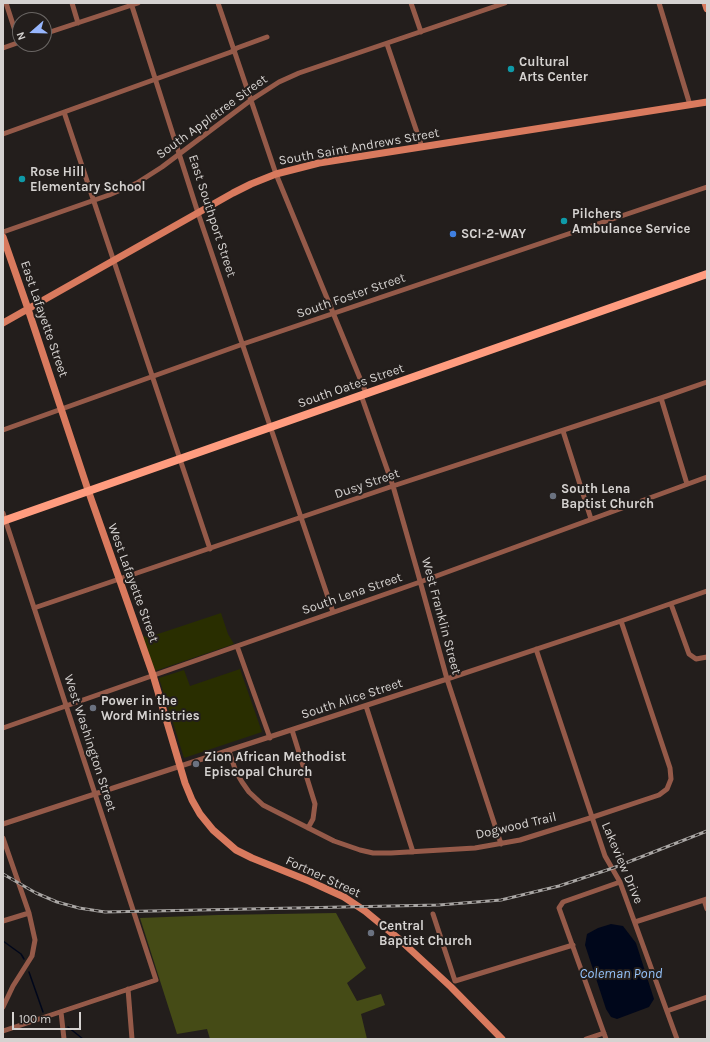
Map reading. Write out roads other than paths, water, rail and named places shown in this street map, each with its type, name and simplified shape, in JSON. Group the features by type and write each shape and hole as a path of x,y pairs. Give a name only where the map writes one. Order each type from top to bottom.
{"main road":[{"name":"South Oates Street","path":"4,518 270,427 707,274"}],"street":[{"path":"6,3 12,20"},
{"path":"72,3 78,23"},
{"path":"52,31 131,4 138,3"},
{"name":"West Franklin Street","path":"218,3 276,174 334,314 364,394 393,486 447,679 501,844"},
{"path":"411,3 421,32"},
{"name":"South Appletree Street","path":"3,232 93,201 137,182 162,167 251,100 289,77 505,3"},
{"path":"659,3 690,105"},
{"path":"705,3 707,9"},
{"name":"East Southport Street","path":"131,4 198,213 333,612"},
{"path":"3,134 267,37"},
{"path":"387,44 422,147"},
{"name":"South Saint Andrews Street","path":"3,322 245,187 276,174 319,163 707,102"},
{"path":"64,112 210,549"},
{"name":"South Foster Street","path":"3,430 243,344 707,187"},
{"name":"East Lafayette Street","path":"3,237 61,409"},
{"name":"Dusy Street","path":"34,608 393,486 707,382"},
{"path":"661,398 687,484"},
{"name":"West Lafayette Street","path":"61,409 153,675 180,767"},
{"path":"562,431 591,520"},
{"name":"South Lena Street","path":"3,728 420,582 707,477"},
{"name":"West Washington Street","path":"4,518 156,980 128,990"},
{"name":"South Alice Street","path":"3,824 270,738 707,591"},
{"path":"671,604 689,654 696,659 707,657"},
{"name":"Dogwood Trail","path":"229,751 236,772 242,782 256,799 270,810 334,841 360,850 385,853 468,848 501,844 541,834 659,795 667,789 671,779 671,772 621,621"},
{"path":"238,646 270,738"},
{"name":"Lakeview Drive","path":"536,649 606,859 620,882 677,1039"},
{"path":"366,706 413,852"},
{"path":"292,730 315,804 313,819 308,828"},
{"name":"Fortner Street","path":"180,767 190,795 200,814 213,830 229,844 244,854 309,881 354,903 382,924 453,984 502,1039"},
{"path":"3,838 29,912 35,940 34,952 29,963 13,986 3,1007"},
{"path":"606,1039 560,909 560,905 563,902 620,882"},
{"path":"635,922 705,899 707,909"},
{"path":"3,921 29,912"},
{"path":"433,914 453,984 573,945"},
{"path":"3,1031 128,990 132,1039"},
{"path":"667,1011 707,997"},
{"path":"61,1012 64,1039"},
{"path":"586,1039 604,1033"}],"water":[{"name":"Coleman Pond","path":"611,924 623,926 636,943 654,999 649,1007 617,1019 611,1017 606,1009 585,945 587,934 598,928"}],"waterway":[{"path":"3,941 21,954 24,959"},
{"path":"29,972 43,1012"},
{"path":"68,1027 83,1039"}],"railway":[{"path":"3,874 36,893 57,902 79,908 105,912 439,905 501,900 559,886 613,868 707,831"}],"place":[{"name":"Cultural Arts Center","path":"511,69"},
{"name":"Rose Hill Elementary School","path":"22,179"},
{"name":"Pilchers Ambulance Service","path":"564,221"},
{"name":"SCI-2-WAY","path":"453,234"},
{"name":"South Lena Baptist Church","path":"553,496"},
{"name":"Power in the Word Ministries","path":"93,708"},
{"name":"Zion African Methodist Episcopal Church","path":"196,764"},
{"name":"Central Baptist Church","path":"371,933"}]}
